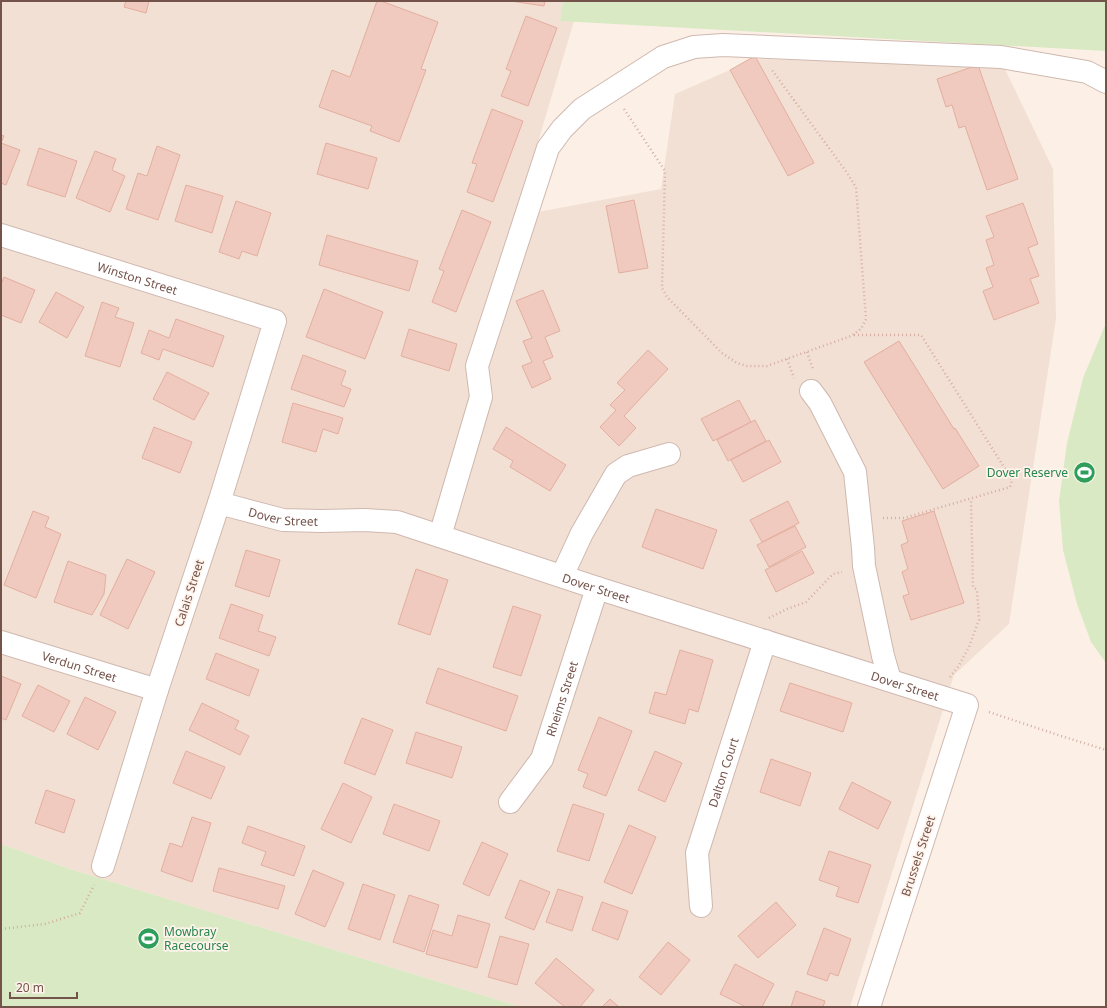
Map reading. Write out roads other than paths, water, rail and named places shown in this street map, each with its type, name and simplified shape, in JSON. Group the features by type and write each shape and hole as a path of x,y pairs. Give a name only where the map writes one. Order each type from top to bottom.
{"street":[{"path":"440,536 481,397 477,366 548,148 562,129 582,109 663,57 694,47 722,45 1001,57 1087,72 1106,82"},
{"name":"Winston Street","path":"1,235 275,321"},
{"name":"Calais Street","path":"103,866 157,690 219,503 275,321"},
{"path":"811,391 820,403 855,472 864,566 883,656 890,680"},
{"path":"562,576 582,533 616,474 628,466 669,454"},
{"name":"Dover Street","path":"219,503 283,520 365,520 397,522 597,588 766,630 890,680 967,705"},
{"name":"Rheims Street","path":"510,802 542,760 597,588"},
{"name":"Dalton Court","path":"701,906 697,853 766,630"},
{"name":"Verdun Street","path":"1,642 157,690"},
{"name":"Brussels Street","path":"869,1007 967,705"}],"place":[{"name":"Dover Reserve","path":"1084,472"},
{"name":"Mowbray Racecourse","path":"148,938"}]}
